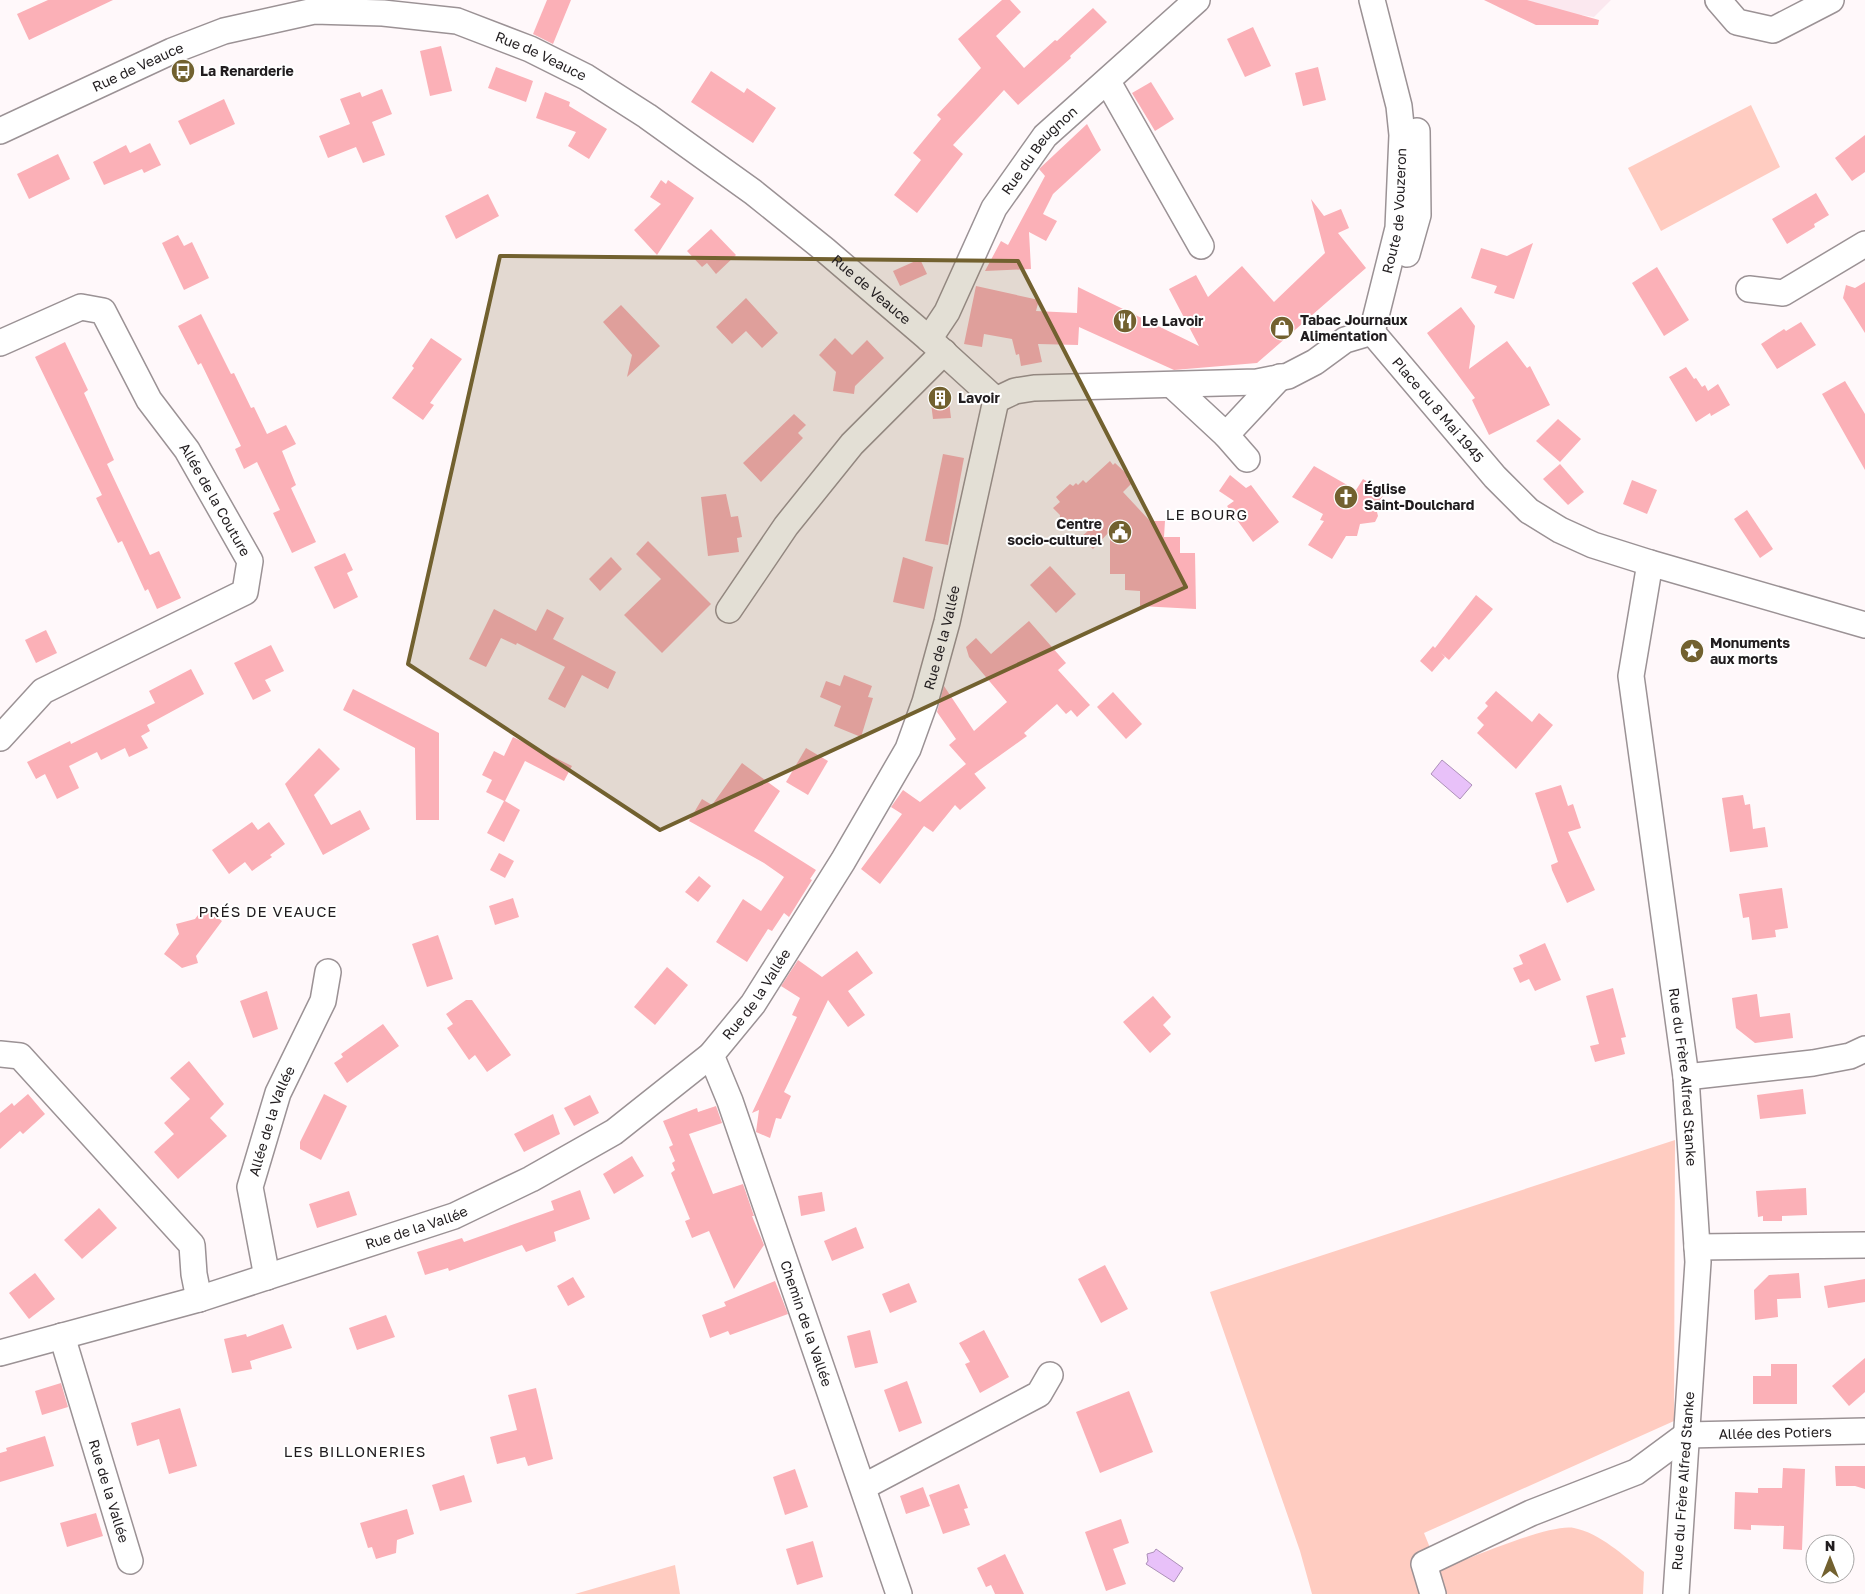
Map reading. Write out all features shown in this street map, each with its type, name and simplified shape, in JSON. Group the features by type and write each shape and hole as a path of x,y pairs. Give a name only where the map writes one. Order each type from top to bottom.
{"street":[{"name":"Rue du Beugnon","path":"729,610 786,526 852,444 937,346 947,312 994,208 1045,136 1108,82 1197,0"},
{"name":"Route de Vouzeron","path":"1372,0 1399,106 1410,133"},
{"name":"Route de Vouzeron","path":"1372,332 1398,228 1410,133 1415,110 1402,50 1387,0"},
{"path":"1718,0 1737,22 1773,30 1831,0"},
{"name":"Rue de Veauce","path":"0,132 172,50 224,31 316,6 457,21 530,49 586,77 647,116 753,192 937,346 996,400"},
{"path":"1108,82 1201,246"},
{"path":"1749,289 1783,293 1865,244"},
{"name":"Allée de la Couture","path":"0,343 81,307 103,311 149,400 187,450 250,561 245,592 43,691 0,738"},
{"path":"996,400 1015,391 1034,388 1257,382 1280,377 1315,362 1345,340 1372,332"},
{"name":"Place du 8 Mai 1945","path":"1372,332 1495,477 1529,511 1560,530 1593,545 1650,563 1865,625"},
{"path":"1226,435 1280,377"},
{"path":"1172,385 1226,435 1247,459"},
{"name":"Rue de la Vallée","path":"0,1354 199,1299 454,1216 531,1179 614,1132 711,1055 753,1004 843,861 908,749 925,702 947,622 996,400"},
{"name":"Rue du Frère Alfred Stanke","path":"1650,563 1631,676 1686,1077 1697,1247 1676,1594"},
{"name":"Allée de la Vallée","path":"266,1277 250,1187 278,1093 323,1001 328,972"},
{"path":"1686,1077 1812,1063 1850,1056 1865,1049"},
{"path":"0,1054 20,1056 192,1245 194,1274 199,1299"},
{"name":"Chemin de la Vallée","path":"711,1055 730,1101 899,1594"},
{"path":"1697,1247 1865,1245"},
{"name":"Rue de la Vallée","path":"62,1336 130,1561"},
{"path":"863,1487 1039,1394 1050,1375"},
{"name":"Allée des Potiers","path":"1686,1435 1865,1431"},
{"path":"1434,1594 1424,1564 1531,1513 1636,1472 1686,1435"},
{"path":"1636,1472 1682,1480"}],"highlighted area":[{"path":"500,256 1018,261 1186,587 660,830 408,664"}],"shaded area":[{"path":"1496,0 1611,0 1594,17 1582,15 1575,25 1536,25 1498,7 1495,4"},
{"path":"1751,105 1780,167 1661,231 1628,168"},
{"path":"1442,760 1472,785 1460,799 1431,774"},
{"path":"1675,1140 1674,1421 1424,1533 1439,1570 1528,1536 1562,1528 1574,1528 1602,1540 1644,1572 1643,1594 1312,1594 1300,1551 1210,1292"},
{"path":"1156,1549 1183,1568 1174,1582 1146,1564 1148,1561 1147,1554 1154,1552"},
{"path":"675,1565 680,1594 575,1594"}],"building":[{"path":"48,0 113,0 29,40 17,14"},
{"path":"547,0 571,0 553,44 533,34"},
{"path":"1002,0 1010,0 1021,12 996,36 1024,68 1093,8 1107,22 1070,56 1071,58 1018,105 1004,90 953,145 963,154 917,213 894,195 921,160 913,153 941,119 937,115 981,68 958,39"},
{"path":"1484,0 1527,0 1599,20 1598,25 1536,25"},
{"path":"1253,27 1271,66 1245,77 1227,39"},
{"path":"441,46 452,91 430,96 420,51"},
{"path":"496,67 533,81 526,102 488,88"},
{"path":"1318,67 1326,100 1303,106 1295,73"},
{"path":"711,71 744,93 747,88 776,108 753,143 691,102"},
{"path":"1151,82 1174,119 1155,131 1132,93"},
{"path":"382,89 392,114 372,122 385,155 363,163 356,147 328,158 319,136 350,124 340,99 360,92 362,97"},
{"path":"545,92 570,102 569,106 607,129 589,159 568,146 576,132 536,118"},
{"path":"224,99 235,124 190,145 178,121"},
{"path":"1087,124 1101,150 1053,194 1043,214 1057,221 1046,241 1029,232 1031,269 985,271 1001,241 1008,245 1045,176 1039,169"},
{"path":"1865,135 1865,172 1852,181 1835,158"},
{"path":"150,143 161,165 144,173 142,169 104,185 93,162 126,145 130,153"},
{"path":"58,154 70,179 29,199 17,174"},
{"path":"661,180 666,184 668,180 694,198 657,255 634,230 661,204 650,197"},
{"path":"1816,193 1829,215 1814,224 1815,227 1787,244 1772,219"},
{"path":"488,194 499,216 456,239 445,216"},
{"path":"1311,199 1324,216 1341,209 1349,228 1338,233 1366,268 1257,363 1174,370 1079,327 1078,345 1038,344 1042,362 1021,366 1019,354 1016,355 1012,339 984,334 982,347 964,344 976,286 1039,300 1036,311 1077,313 1078,287 1199,346 1169,289 1196,275 1208,297 1242,266 1274,302 1325,253"},
{"path":"711,229 736,255 716,274 707,263 702,267 687,251"},
{"path":"178,235 184,246 192,242 209,278 184,290 162,243"},
{"path":"1533,243 1514,299 1494,293 1497,286 1471,278 1481,248 1507,256"},
{"path":"920,259 927,274 900,286 893,271"},
{"path":"1657,267 1689,320 1664,336 1632,283"},
{"path":"1865,282 1865,333 1843,298 1846,285 1855,288"},
{"path":"746,298 778,333 762,348 746,331 732,344 716,327"},
{"path":"621,305 660,346 627,377 632,355 603,322"},
{"path":"1461,307 1475,326 1469,369 1507,341 1527,368 1530,366 1550,405 1489,435 1472,400 1475,398 1427,333"},
{"path":"201,314 231,374 234,373 251,408 254,407 267,434 286,425 296,444 282,451 296,485 291,488 316,542 292,553 273,513 280,510 257,462 244,469 235,449 241,446 201,363 198,365 178,326"},
{"path":"1801,322 1816,345 1777,369 1761,344 1784,329 1786,331"},
{"path":"431,338 462,359 430,403 434,405 423,420 392,398 414,368 412,366"},
{"path":"835,338 852,355 867,340 884,358 855,386 854,394 833,391 836,372 819,355"},
{"path":"65,342 88,390 84,393 114,460 107,464 150,555 159,551 181,598 157,609 148,589 145,591 122,541 118,543 96,498 102,495 35,357"},
{"path":"1686,367 1694,379 1696,378 1702,387 1705,385 1708,391 1718,384 1730,405 1711,416 1710,413 1696,422 1669,377"},
{"path":"1845,381 1865,414 1865,470 1822,394"},
{"path":"948,393 951,418 933,419 930,395"},
{"path":"794,414 806,425 798,433 803,438 761,482 743,463"},
{"path":"1558,419 1581,439 1560,462 1536,441"},
{"path":"943,454 964,458 948,545 925,541"},
{"name":"Centre socio-culturel","path":"1110,461 1113,465 1115,463 1129,476 1127,478 1132,483 1123,492 1150,521 1165,521 1164,537 1180,537 1180,553 1195,553 1196,609 1140,606 1140,591 1125,590 1125,574 1110,574 1110,531 1093,549 1081,537 1089,530 1059,529 1060,515 1053,508 1060,502 1056,497 1070,484 1073,486 1076,483 1078,485 1083,480 1086,483"},
{"path":"1560,464 1584,492 1568,505 1543,479"},
{"name":"Église Saint-Doulchard","path":"1314,466 1356,490 1363,479 1385,492 1376,508 1378,516 1375,522 1360,524 1357,536 1346,536 1332,559 1308,545 1324,521 1320,520 1323,514 1292,497"},
{"path":"1230,475 1246,488 1251,485 1279,522 1253,542 1227,506 1234,501 1219,491"},
{"path":"1632,480 1657,490 1647,514 1623,504"},
{"path":"726,494 731,517 738,516 742,537 737,538 739,552 708,556 701,497"},
{"path":"1747,510 1773,549 1760,558 1734,519"},
{"path":"648,541 711,604 662,653 624,615 661,579 636,554"},
{"path":"345,553 353,570 347,573 358,597 334,609 314,567"},
{"path":"611,557 622,569 600,591 589,579"},
{"path":"903,557 933,567 924,609 893,602"},
{"path":"1050,566 1076,594 1056,613 1030,585"},
{"path":"1476,595 1493,609 1449,660 1441,653 1445,657 1432,672 1420,661 1433,646 1435,648"},
{"path":"494,609 536,631 547,609 564,618 553,639 616,672 608,689 582,675 565,708 548,699 565,667 517,643 516,645 501,638 486,667 469,659"},
{"path":"1029,621 1066,663 1058,670 1090,705 1077,717 1071,710 1066,714 1057,704 1024,733 1027,736 974,774 986,788 960,810 955,805 933,832 924,826 880,884 861,869 902,814 891,807 903,790 920,802 966,764 949,745 956,739 937,712 944,686 974,731 1007,702 969,657 966,647 976,638 991,654"},
{"path":"46,630 57,653 36,663 25,640"},
{"path":"271,645 284,671 265,680 271,691 253,700 234,663"},
{"path":"191,669 204,694 147,725 150,731 141,736 148,748 129,757 125,748 101,760 97,752 69,766 79,788 57,799 45,774 36,779 27,762 70,741 71,744 155,703 149,691"},
{"path":"844,675 872,686 868,697 873,698 861,737 834,726 841,706 820,697 826,681 840,686"},
{"path":"353,689 439,733 439,820 416,820 415,748 343,710"},
{"path":"1496,691 1532,722 1539,713 1553,725 1516,769 1477,733 1484,725 1477,718 1488,706 1485,703"},
{"path":"1113,692 1142,724 1126,739 1097,707"},
{"path":"513,737 572,766 564,781 525,761 505,801 520,810 504,842 487,833 504,801 486,792 492,780 482,775 494,751 504,756"},
{"path":"319,748 340,769 314,795 331,825 360,810 370,829 323,855 285,784"},
{"path":"806,748 828,761 808,795 786,782"},
{"path":"742,763 780,791 754,831 816,870 810,879 812,880 789,917 784,913 772,931 768,929 747,962 716,942 743,899 761,911 784,877 764,863 689,821 702,799 712,805"},
{"path":"1561,785 1568,806 1573,804 1581,828 1568,832 1595,890 1567,903 1552,870 1551,865 1558,862 1535,793"},
{"path":"1743,795 1745,805 1750,804 1753,829 1765,827 1768,847 1730,852 1722,798"},
{"path":"252,822 258,830 269,822 285,844 270,855 272,857 252,871 245,862 229,874 212,850"},
{"path":"499,853 514,861 505,878 490,870"},
{"path":"699,876 711,886 698,902 685,892"},
{"path":"1782,888 1788,928 1775,930 1776,937 1752,940 1749,917 1743,918 1739,894"},
{"path":"513,898 519,917 495,925 489,906"},
{"path":"204,907 222,921 196,956 198,963 182,968 164,954 179,934 176,924 195,919"},
{"path":"438,935 453,979 427,987 412,944"},
{"path":"1545,943 1561,980 1535,991 1529,979 1520,983 1513,968 1523,964 1519,955"},
{"path":"857,951 873,973 848,991 865,1015 848,1027 828,1000 784,1092 791,1096 781,1119 776,1118 770,1138 756,1132 759,1110 752,1113 797,1017 792,1015 800,998 781,986 798,960 822,977"},
{"path":"667,967 688,985 655,1025 634,1007"},
{"path":"1613,988 1626,1037 1621,1038 1625,1054 1595,1062 1590,1046 1599,1044 1586,996"},
{"path":"267,991 278,1029 253,1038 240,1001"},
{"path":"1757,994 1760,1017 1790,1013 1793,1038 1755,1043 1736,1028 1732,998"},
{"path":"1153,996 1171,1017 1163,1025 1171,1034 1150,1053 1123,1022"},
{"path":"466,1000 472,1000 511,1055 487,1072 475,1055 469,1060 447,1028 453,1024 446,1014"},
{"path":"383,1024 399,1046 347,1083 334,1063 343,1057 341,1054"},
{"path":"189,1061 224,1104 210,1118 227,1136 178,1179 154,1152 174,1134 164,1123 190,1099 170,1078"},
{"path":"1803,1089 1806,1114 1760,1119 1757,1095"},
{"path":"28,1094 45,1114 23,1134 20,1131 0,1149 0,1113 12,1103 14,1106"},
{"path":"324,1094 347,1106 321,1160 300,1149 300,1142"},
{"path":"590,1095 599,1113 574,1126 564,1108"},
{"path":"716,1106 722,1123 689,1134 713,1194 743,1184 754,1216 752,1216 764,1245 734,1289 709,1231 692,1238 685,1221 690,1219 671,1173 675,1170 672,1163 675,1161 669,1147 673,1145 663,1121 697,1108 698,1112"},
{"path":"553,1114 560,1134 524,1152 514,1134"},
{"path":"632,1156 644,1176 614,1194 603,1174"},
{"path":"1806,1188 1807,1215 1782,1216 1782,1221 1763,1221 1763,1216 1758,1217 1756,1191"},
{"path":"580,1190 590,1219 554,1232 556,1241 526,1252 522,1245 449,1271 448,1268 425,1275 417,1252 462,1238 464,1242 554,1210 551,1201"},
{"path":"349,1191 357,1215 317,1228 309,1204"},
{"path":"822,1192 825,1211 801,1216 798,1196"},
{"path":"99,1208 117,1228 82,1259 64,1240"},
{"path":"856,1227 864,1248 832,1261 824,1241"},
{"path":"1105,1265 1128,1309 1101,1323 1078,1279"},
{"path":"35,1273 55,1299 29,1319 9,1293"},
{"path":"1799,1273 1801,1298 1777,1299 1778,1317 1755,1320 1754,1290 1769,1275"},
{"path":"573,1277 585,1297 568,1306 557,1286"},
{"path":"1865,1279 1865,1302 1828,1308 1824,1286"},
{"path":"775,1281 788,1314 730,1335 728,1331 710,1338 702,1315 726,1306 724,1302"},
{"path":"909,1283 917,1302 890,1313 882,1294"},
{"path":"386,1315 395,1337 357,1350 349,1328"},
{"path":"283,1324 292,1348 250,1361 252,1369 232,1373 224,1339 246,1334 247,1337"},
{"path":"870,1330 878,1363 855,1368 847,1336"},
{"path":"984,1330 1009,1377 980,1393 965,1364 970,1362 959,1343"},
{"path":"1865,1358 1865,1392 1849,1406 1832,1386"},
{"path":"1771,1364 1797,1364 1797,1404 1753,1404 1753,1376 1771,1376"},
{"path":"907,1381 922,1423 899,1432 884,1390"},
{"path":"61,1383 68,1407 42,1415 35,1391"},
{"path":"536,1388 553,1459 528,1466 525,1457 497,1464 490,1437 517,1430 508,1395"},
{"path":"1129,1391 1153,1452 1100,1473 1076,1412"},
{"path":"180,1408 197,1466 169,1474 159,1439 137,1446 131,1423"},
{"path":"45,1436 54,1466 0,1482 0,1453 7,1451 6,1448"},
{"path":"1835,1466 1865,1466 1865,1489 1855,1486 1836,1486"},
{"path":"1783,1468 1805,1469 1802,1550 1783,1549 1784,1526 1751,1525 1751,1530 1734,1529 1735,1492 1758,1493 1758,1488 1782,1488"},
{"path":"795,1469 808,1507 785,1515 773,1477"},
{"path":"464,1475 472,1502 440,1511 432,1485"},
{"path":"959,1484 968,1508 964,1509 970,1525 943,1534 929,1495"},
{"path":"923,1487 930,1506 906,1514 900,1496"},
{"path":"407,1509 414,1534 397,1540 396,1553 376,1559 372,1547 368,1548 360,1523"},
{"path":"96,1513 103,1536 67,1547 60,1523"},
{"path":"1121,1519 1129,1543 1113,1549 1126,1584 1106,1591 1085,1532"},
{"path":"813,1541 823,1577 797,1585 786,1549"},
{"path":"1005,1554 1024,1594 995,1594 991,1585 986,1587 977,1568"}],"place":[{"name":"La Renarderie","path":"183,71"},
{"name":"Le Lavoir","path":"1125,321"},
{"name":"Tabac Journaux Alimentation","path":"1282,328"},
{"name":"Lavoir","path":"940,398"},
{"name":"Église Saint-Doulchard","path":"1346,497"},
{"name":"Centre socio-culturel","path":"1120,532"},
{"name":"Monuments aux morts","path":"1692,651"}],"district":[{"name":"LE BOURG","path":"1207,515"},
{"name":"PRÉS DE VEAUCE","path":"268,912"},
{"name":"LES BILLONERIES","path":"355,1452"}]}
